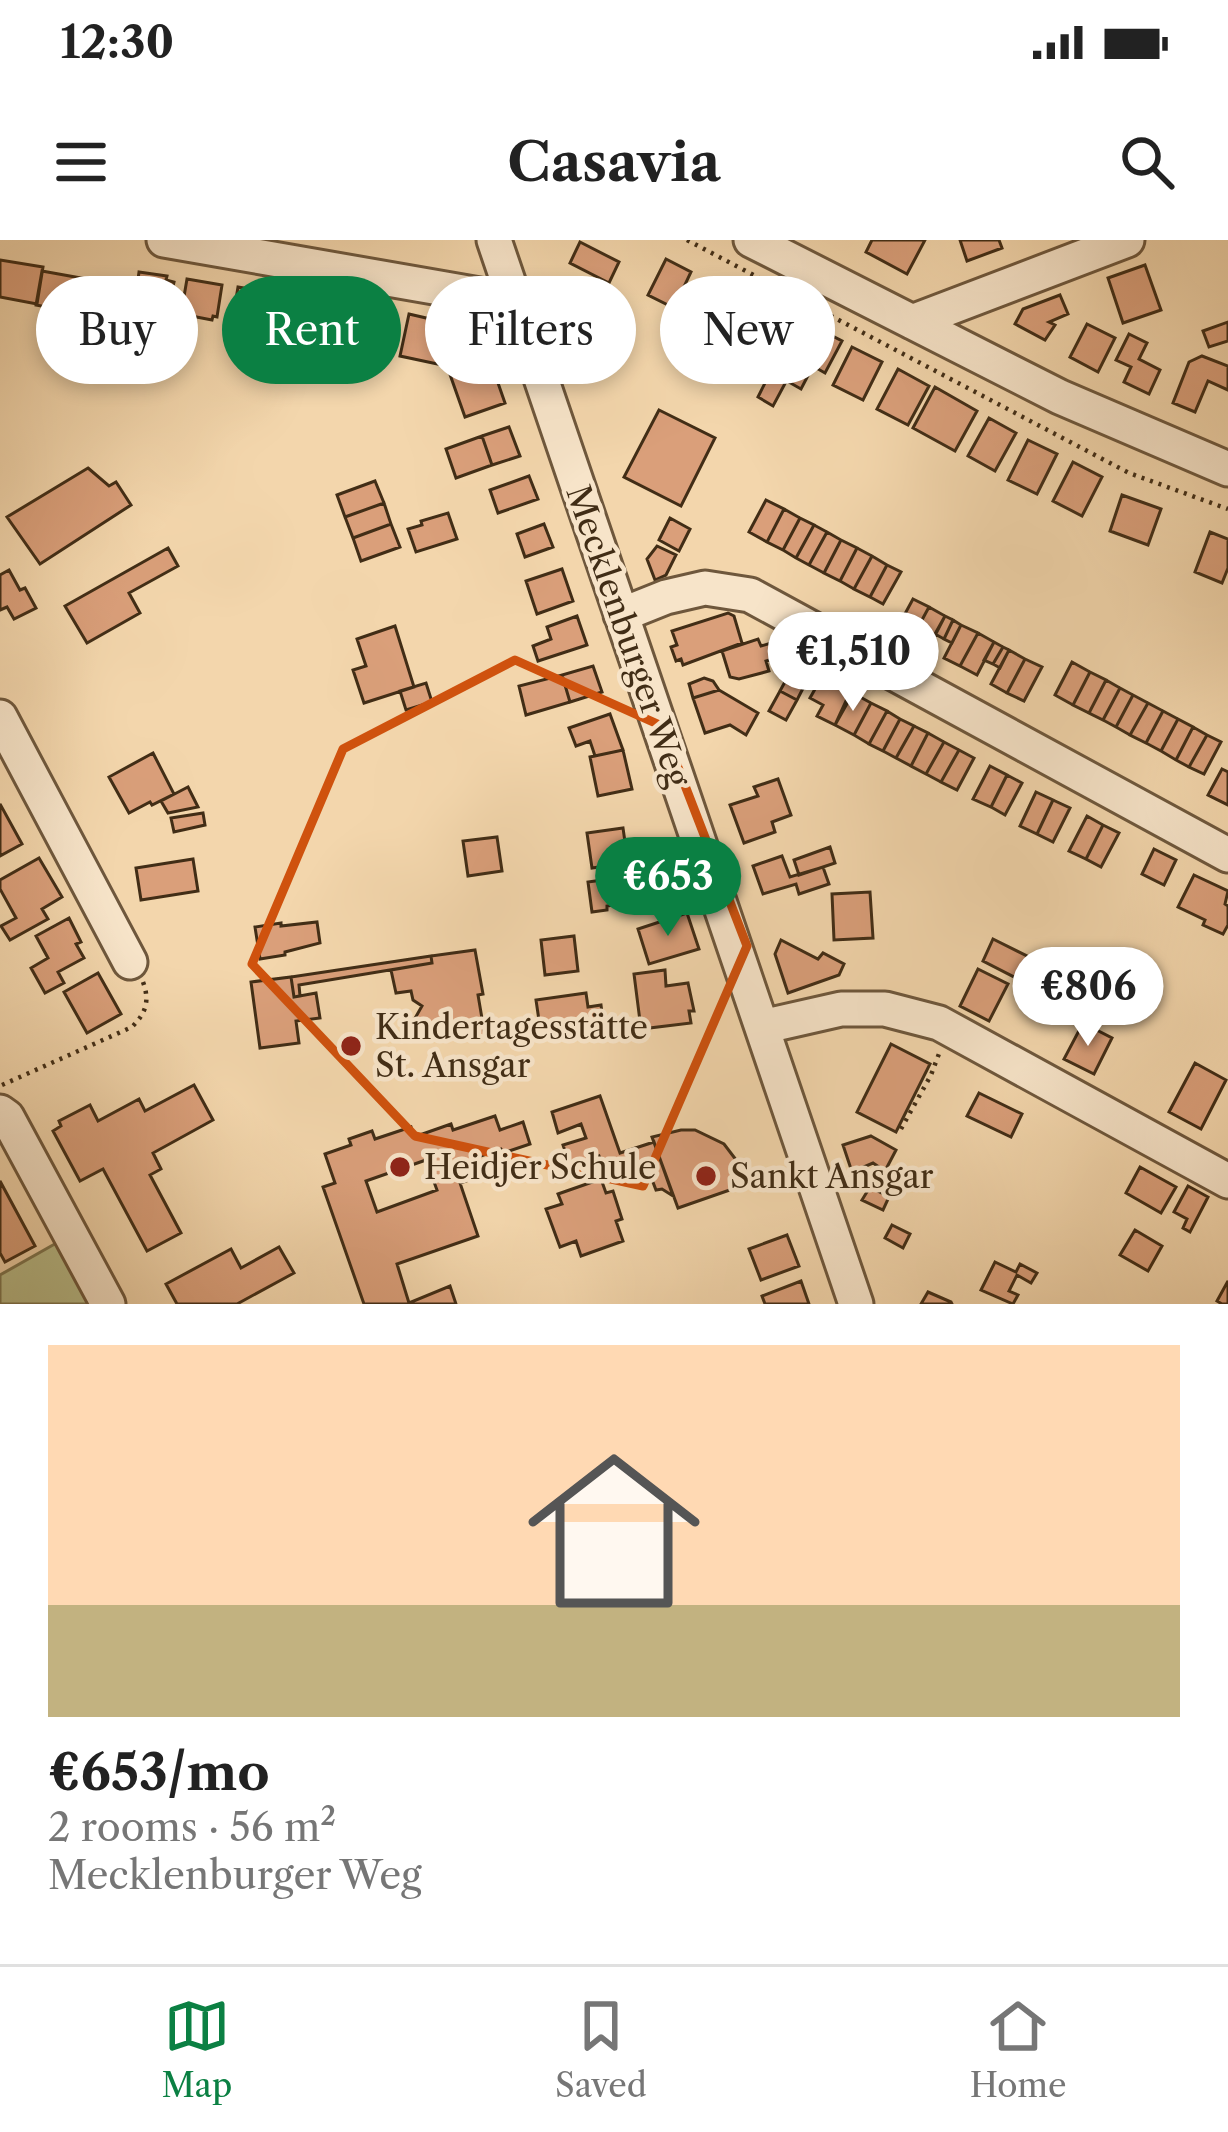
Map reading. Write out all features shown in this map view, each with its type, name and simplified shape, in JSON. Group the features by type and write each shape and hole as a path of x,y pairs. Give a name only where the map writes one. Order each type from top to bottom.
{"street":[{"path":"164,240 425,285"},
{"name":"Mecklenburger Weg","path":"494,240 506,276"},
{"path":"751,240 1060,397 1228,470"},
{"path":"912,322 1126,240"},
{"name":"Mecklenburger Weg","path":"542,384 856,1304"},
{"path":"621,615 705,588 750,595 1228,855"},
{"path":"0,717 130,962"},
{"path":"761,1027 841,1010 885,1009 939,1023 1228,1181"},
{"path":"0,1112 7,1117 108,1304"}],"path":[{"path":"687,240 1129,473 1228,508"},
{"path":"0,1086 132,1027 147,1003 145,986 130,962"},
{"path":"901,1130 944,1040 939,1023"}],"highlighted area":[{"path":"515,660 662,726 747,946 643,1186 415,1136 252,964 343,749"}],"green space":[{"path":"60,1241 94,1304 0,1304 0,1275"}],"building":[{"path":"872,240 925,240 907,274 866,252"},
{"path":"960,240 999,240 1002,248 967,261"},
{"path":"580,242 619,262 612,276 595,276 570,263"},
{"path":"666,259 691,272 689,276 660,276 660,301 648,295"},
{"path":"0,260 43,267 42,276 36,276 36,304 0,297"},
{"path":"1145,265 1161,310 1123,323 1108,278"},
{"path":"198,281 222,285 217,317 198,317"},
{"path":"1060,295 1068,314 1049,322 1055,325 1045,340 1015,324 1023,309"},
{"path":"409,314 425,318 425,361 401,356"},
{"path":"1228,322 1228,341 1209,347 1203,331"},
{"path":"1087,324 1115,338 1098,372 1070,357"},
{"path":"1129,334 1147,343 1139,359 1160,370 1149,394 1124,382 1131,367 1116,360"},
{"path":"852,347 882,362 863,400 833,385"},
{"path":"1202,356 1228,366 1228,390 1208,381 1195,412 1173,403 1189,362"},
{"path":"898,369 929,386 908,425 877,409"},
{"path":"453,384 498,384 505,403 465,417"},
{"path":"764,384 785,384 773,406 758,397"},
{"path":"935,387 977,411 955,451 913,428"},
{"path":"659,410 715,438 681,506 624,477"},
{"path":"989,418 1016,433 995,471 968,456"},
{"path":"509,427 520,456 492,465 482,436"},
{"path":"482,436 492,465 456,478 446,449"},
{"path":"1028,440 1057,454 1037,494 1008,480"},
{"path":"1073,462 1102,477 1082,516 1053,501"},
{"path":"88,468 109,486 116,482 131,505 40,564 7,517"},
{"path":"529,476 538,499 498,513 490,490"},
{"path":"375,481 384,503 345,517 337,495"},
{"path":"1122,495 1161,509 1148,545 1110,531"},
{"path":"766,500 784,509 767,542 749,532"},
{"path":"384,503 391,524 353,538 345,517"},
{"path":"784,509 800,518 783,550 767,542"},
{"path":"448,513 457,539 416,552 408,529"},
{"path":"670,518 690,529 679,551 659,540"},
{"path":"800,518 814,525 796,558 783,550"},
{"path":"391,524 400,547 361,561 353,538"},
{"path":"544,524 553,547 525,557 517,534"},
{"path":"814,525 827,532 809,565 796,558"},
{"path":"827,532 841,540 824,573 809,565"},
{"path":"1210,532 1228,539 1228,568 1222,583 1195,572"},
{"path":"841,540 857,548 840,581 824,573"},
{"path":"657,546 676,555 666,575 655,580 647,559"},
{"path":"168,548 178,566 129,593 140,613 87,643 65,606"},
{"path":"857,548 872,556 854,589 840,581"},
{"path":"872,556 887,565 870,597 854,589"},
{"path":"887,565 901,572 883,604 870,597"},
{"path":"562,569 573,601 537,614 526,581"},
{"path":"9,570 36,608 14,619 7,607 0,610 0,575"},
{"path":"913,599 929,607 910,642 894,634"},
{"path":"929,607 945,616 927,651 910,642"},
{"path":"728,613 734,616 742,643 683,665 681,659 676,661 672,631"},
{"path":"577,616 587,645 538,661 533,646 551,639 547,627"},
{"path":"945,616 953,620 944,639 935,634"},
{"path":"953,620 961,625 952,643 944,639"},
{"path":"961,625 978,633 960,666 944,658"},
{"path":"395,626 414,687 364,703 353,670 366,666 357,639"},
{"path":"978,633 994,642 977,675 960,666"},
{"path":"758,639 761,646 771,643 776,658 766,661 769,671 730,677 722,651"},
{"path":"994,642 1003,647 993,664 984,660"},
{"path":"1003,647 1009,650 1000,668 993,664"},
{"path":"1009,650 1025,659 1007,693 991,684"},
{"path":"1025,659 1042,667 1024,701 1007,693"},
{"path":"797,660 813,669 797,700 780,691"},
{"path":"1072,662 1090,672 1073,705 1055,695"},
{"path":"593,666 602,692 570,702 562,675"},
{"path":"1090,672 1106,680 1089,713 1073,705"},
{"path":"824,673 852,688 835,725 817,716 823,705 810,698"},
{"path":"562,675 570,702 526,715 519,686"},
{"path":"704,678 719,690 693,698 689,684"},
{"path":"1106,680 1120,688 1103,720 1089,713"},
{"path":"426,683 432,702 406,710 400,691"},
{"path":"1120,688 1133,695 1116,727 1103,720"},
{"path":"719,690 758,713 746,735 730,725 705,733 693,698"},
{"path":"780,691 797,700 786,720 769,711"},
{"path":"853,693 871,703 854,735 835,725"},
{"path":"1133,695 1148,703 1130,735 1116,727"},
{"path":"871,703 887,711 869,744 854,735"},
{"path":"1148,703 1163,711 1146,743 1130,735"},
{"path":"887,711 900,719 883,751 869,744"},
{"path":"1163,711 1178,719 1161,751 1146,743"},
{"path":"610,714 623,750 595,756 590,741 576,746 569,728"},
{"path":"900,719 914,726 896,758 883,751"},
{"path":"1178,719 1193,727 1176,760 1161,751"},
{"path":"914,726 928,733 911,766 896,758"},
{"path":"1193,727 1207,735 1189,767 1176,760"},
{"path":"928,733 944,742 926,774 911,766"},
{"path":"1207,735 1221,742 1204,774 1189,767"},
{"path":"944,742 959,750 941,782 926,774"},
{"path":"623,750 632,789 598,796 590,757"},
{"path":"959,750 974,758 957,790 941,782"},
{"path":"153,753 174,794 129,813 109,777"},
{"path":"990,766 1007,775 991,807 973,799"},
{"path":"1222,769 1228,772 1228,805 1208,795"},
{"path":"1007,775 1022,783 1005,815 991,807"},
{"path":"778,779 791,815 772,822 775,832 744,843 730,805 758,796 754,787"},
{"path":"188,787 198,807 168,813 161,801"},
{"path":"1036,792 1053,800 1037,834 1020,826"},
{"path":"1053,800 1070,808 1053,842 1037,834"},
{"path":"0,804 22,844 0,856"},
{"path":"203,813 205,825 174,832 171,818"},
{"path":"1087,816 1103,825 1086,859 1069,851"},
{"path":"1103,825 1119,833 1101,867 1086,859"},
{"path":"623,828 628,863 592,868 587,833"},
{"path":"497,837 502,871 468,876 463,841"},
{"path":"830,847 835,863 799,875 794,860"},
{"path":"1154,849 1176,860 1164,885 1142,874"},
{"path":"782,856 790,877 823,867 829,884 799,894 796,884 763,894 753,866"},
{"path":"39,858 62,897 42,909 48,919 10,940 1,926 16,918 0,880"},
{"path":"193,859 198,891 141,900 136,868"},
{"path":"659,872 662,898 635,902 631,876"},
{"path":"1194,875 1228,891 1228,925 1223,934 1178,907"},
{"path":"631,876 635,902 592,912 588,882"},
{"path":"870,892 873,938 834,940 832,894"},
{"path":"687,913 699,949 649,964 638,929"},
{"path":"69,918 84,958 58,972 64,983 45,993 31,968 48,958 36,936"},
{"path":"317,922 320,943 260,959 255,927"},
{"path":"574,936 578,971 545,975 541,940"},
{"path":"993,939 1031,958 1020,980 983,961"},
{"path":"781,940 818,959 823,953 844,964 839,975 788,993 775,954"},
{"path":"475,950 485,1036 463,1040 460,1025 450,1027 441,1021 432,1033 414,1020 422,1006 413,1000 411,991 396,993 391,970 432,963 431,956"},
{"path":"431,956 432,963 299,985 300,996 294,997 291,977"},
{"path":"978,969 1008,984 989,1021 960,1006"},
{"path":"665,970 666,986 688,983 694,1011 689,1011 691,1023 641,1029 634,974"},
{"path":"98,973 121,1014 87,1033 64,992"},
{"path":"291,977 294,997 316,993 320,1018 296,1021 299,1043 260,1048 251,982"},
{"path":"586,993 588,1007 601,1005 605,1037 590,1039 588,1027 541,1034 536,1000"},
{"path":"1083,1023 1112,1038 1094,1074 1064,1059"},
{"path":"891,1044 930,1064 896,1132 857,1112"},
{"path":"1195,1063 1226,1080 1201,1129 1169,1112"},
{"path":"194,1085 213,1120 153,1153 161,1169 150,1175 181,1233 147,1251 103,1169 80,1181 53,1131 61,1126 59,1121 90,1105 98,1121 139,1099 145,1111"},
{"path":"979,1093 1022,1114 1011,1137 967,1116"},
{"path":"600,1096 620,1153 654,1142 673,1196 656,1190 646,1164 607,1177 599,1156 570,1166 563,1145 586,1138 581,1124 558,1133 552,1112"},
{"path":"495,1116 500,1130 523,1122 530,1144 472,1159 478,1177 460,1183 478,1236 397,1264 409,1303 450,1286 456,1304 364,1304 323,1187 335,1183 325,1154 372,1131 375,1139 411,1127 414,1137 451,1124 453,1130","holes":["426,1160 437,1190 377,1212 366,1181"]},
{"name":"Sankt Ansgar","path":"695,1130 724,1144 743,1169 747,1184 678,1208 652,1137"},
{"path":"871,1136 896,1150 885,1171 873,1163 852,1172 843,1145"},
{"path":"1140,1167 1176,1187 1161,1213 1126,1193"},
{"path":"601,1179 606,1193 613,1191 623,1241 581,1256 576,1241 560,1247 546,1209 562,1204 558,1194"},
{"path":"0,1181 35,1246 5,1262 0,1253"},
{"path":"1188,1186 1208,1197 1190,1232 1183,1228 1187,1219 1174,1212"},
{"path":"870,1187 889,1197 883,1210 862,1200"},
{"path":"892,1225 910,1234 903,1248 885,1238"},
{"path":"1135,1230 1162,1246 1148,1271 1120,1255"},
{"path":"787,1235 799,1266 761,1280 749,1249"},
{"path":"279,1247 294,1273 237,1304 177,1304 166,1284 231,1249 241,1268"},
{"path":"995,1262 1016,1272 1020,1264 1037,1273 1031,1283 1017,1275 1009,1291 1018,1295 1013,1304 981,1290"},
{"path":"801,1281 809,1304 765,1304 762,1296"},
{"path":"1228,1281 1228,1304 1222,1304 1217,1301"},
{"path":"928,1292 951,1302 952,1304 921,1304"}],"place":[{"name":"Kindertagesstätte St. Ansgar","path":"351,1046"},
{"name":"Heidjer Schule","path":"400,1167"},
{"name":"Sankt Ansgar","path":"706,1176"}]}
